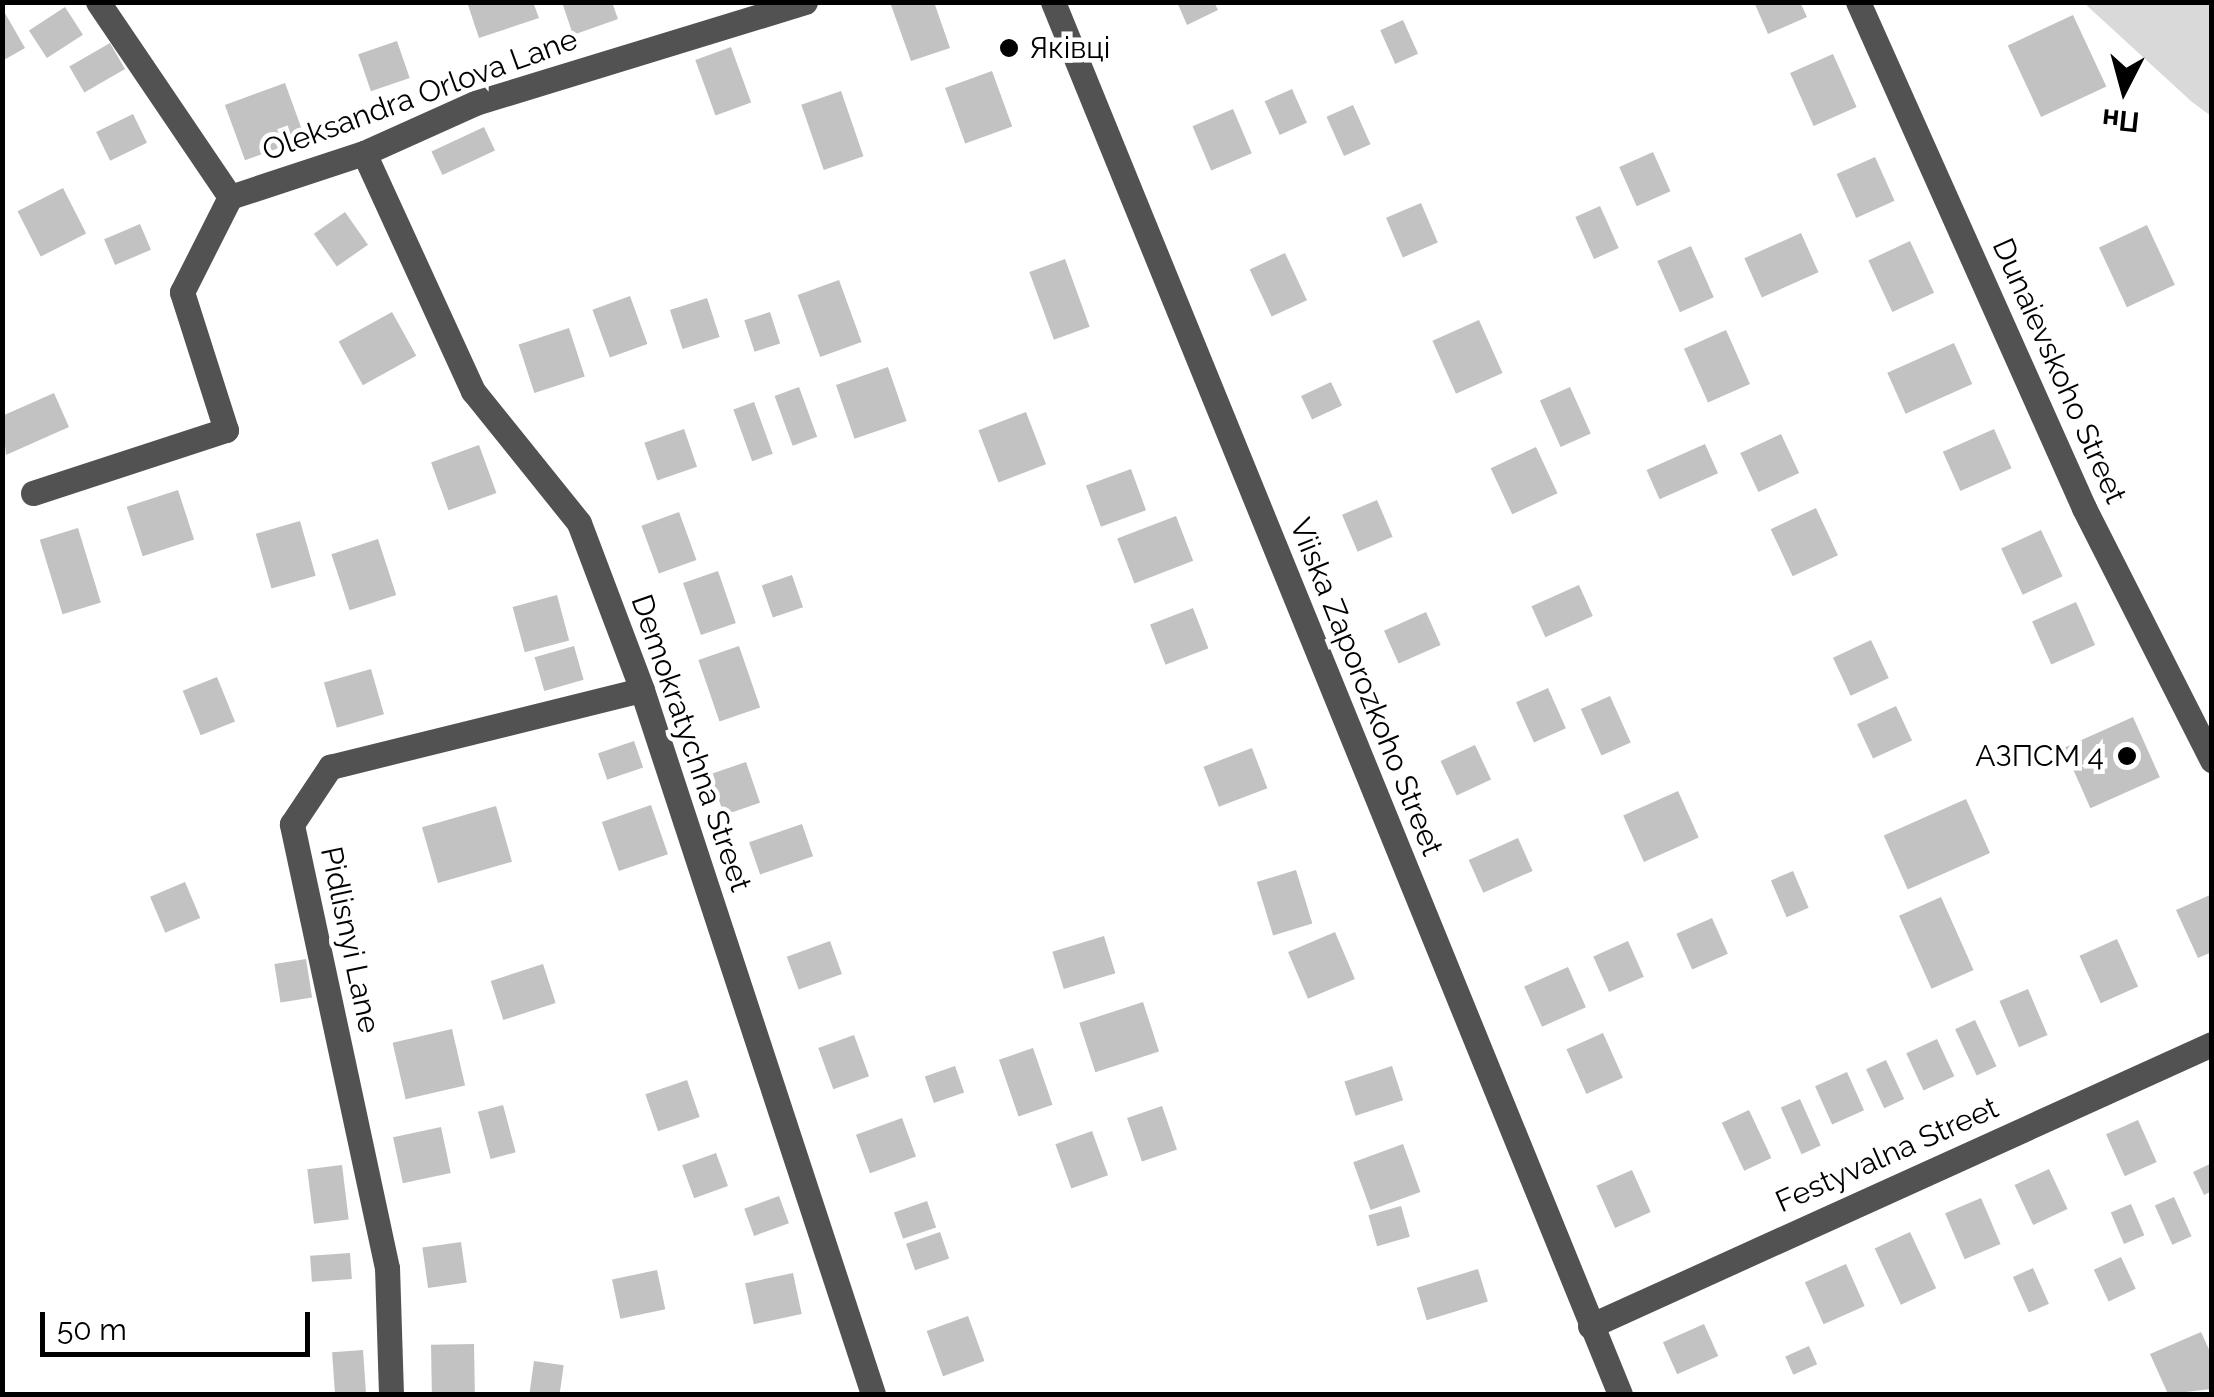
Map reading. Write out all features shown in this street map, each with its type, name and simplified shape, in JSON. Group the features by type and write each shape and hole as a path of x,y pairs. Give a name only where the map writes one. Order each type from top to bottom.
{"street":[{"path":"33,493 226,430 182,292 230,198 98,2"},
{"name":"Oleksandra Orlova Lane","path":"230,198 364,153 475,103 805,2"},
{"name":"Viiska Zaporozkoho Street","path":"1053,2 1620,1394"},
{"name":"Dunaievskoho Street","path":"1858,2 2084,508 2212,760"},
{"name":"Demokratychna Street","path":"364,153 473,392 578,523 642,690 873,1394"},
{"name":"Pidlisnyi Lane","path":"391,1394 387,1268 292,824 330,767 642,690"},
{"name":"Festyvalna Street","path":"1590,1326 2212,1044"}],"shaded area":[{"path":"2084,3 2211,3 2211,116 2192,102"}],"building":[{"path":"467,2 533,2 539,18 479,38"},
{"path":"562,2 612,2 618,19 573,35"},
{"path":"934,2 950,48 911,61 891,5"},
{"path":"1177,2 1214,2 1218,10 1187,25"},
{"path":"1754,2 1800,2 1807,17 1768,34"},
{"path":"65,7 83,35 47,58 29,30"},
{"path":"2,8 25,48 2,61"},
{"path":"2073,15 2106,87 2041,117 2008,45"},
{"path":"1403,20 1418,54 1395,64 1380,30"},
{"path":"397,41 410,78 371,91 358,54"},
{"path":"110,43 125,69 84,92 69,66"},
{"path":"731,47 751,102 715,115 695,60"},
{"path":"1833,54 1857,107 1814,126 1790,73"},
{"path":"992,71 1012,126 965,144 945,88"},
{"path":"285,83 305,138 245,160 225,105"},
{"path":"1292,89 1307,123 1280,135 1265,101"},
{"path":"841,91 863,156 824,170 801,105"},
{"path":"1353,105 1370,144 1344,156 1327,117"},
{"path":"1233,109 1252,153 1211,170 1192,126"},
{"path":"133,114 147,143 110,161 96,132"},
{"path":"484,127 495,151 442,175 431,152"},
{"path":"1653,152 1670,191 1637,206 1619,167"},
{"path":"1875,157 1895,201 1856,218 1837,174"},
{"path":"63,188 86,233 41,257 18,211"},
{"path":"1421,203 1438,243 1403,257 1386,218"},
{"path":"1600,206 1619,248 1594,259 1575,217"},
{"path":"345,212 368,245 337,267 314,234"},
{"path":"140,224 151,250 115,265 104,239"},
{"path":"2147,225 2175,285 2127,307 2099,247"},
{"path":"1801,233 1818,272 1762,298 1744,258"},
{"path":"1910,241 1934,293 1892,312 1868,260"},
{"path":"1691,246 1714,297 1680,312 1657,261"},
{"path":"1285,253 1307,300 1272,317 1250,269"},
{"path":"1065,259 1090,327 1054,340 1029,272"},
{"path":"839,280 862,342 820,357 798,295"},
{"path":"630,296 647,344 610,358 592,310"},
{"path":"707,298 720,337 683,349 670,310"},
{"path":"392,312 416,356 363,385 339,342"},
{"path":"770,312 780,343 755,352 744,320"},
{"path":"1479,320 1503,373 1456,394 1432,341"},
{"path":"569,328 585,377 534,393 519,344"},
{"path":"1726,330 1750,384 1708,403 1684,349"},
{"path":"1954,343 1972,384 1906,414 1887,373"},
{"path":"888,367 907,421 855,439 836,385"},
{"path":"1331,382 1342,406 1312,420 1301,396"},
{"path":"799,387 817,437 793,446 775,396"},
{"path":"1570,387 1591,434 1561,447 1540,400"},
{"path":"54,393 69,427 6,455 2,416"},
{"path":"754,402 773,454 752,461 733,410"},
{"path":"1026,412 1046,464 998,483 978,430"},
{"path":"684,429 697,467 657,480 644,443"},
{"path":"1994,429 2011,468 1960,491 1943,452"},
{"path":"1781,434 1799,473 1758,492 1740,453"},
{"path":"1705,444 1718,473 1660,499 1647,470"},
{"path":"479,445 496,493 449,510 431,462"},
{"path":"1536,447 1558,493 1512,514 1491,468"},
{"path":"1131,469 1146,510 1101,527 1086,485"},
{"path":"178,490 194,539 143,556 127,507"},
{"path":"1377,500 1393,537 1358,552 1342,515"},
{"path":"1816,508 1838,555 1793,576 1771,529"},
{"path":"679,512 696,560 659,574 641,526"},
{"path":"1176,516 1193,561 1134,583 1117,539"},
{"path":"300,521 316,576 271,588 256,534"},
{"path":"78,528 101,603 63,614 40,540"},
{"path":"2041,530 2063,576 2023,595 2001,549"},
{"path":"378,539 396,595 350,610 331,554"},
{"path":"718,571 736,623 701,635 683,583"},
{"path":"792,575 803,607 773,618 762,585"},
{"path":"1579,585 1593,616 1545,637 1531,606"},
{"path":"557,595 569,640 525,652 513,607"},
{"path":"2076,602 2095,645 2051,664 2032,622"},
{"path":"1193,608 1208,648 1165,665 1150,624"},
{"path":"1426,612 1441,645 1399,664 1384,631"},
{"path":"1871,640 1889,678 1851,696 1833,658"},
{"path":"574,646 584,680 544,691 535,657"},
{"path":"739,646 760,707 720,721 698,660"},
{"path":"371,669 384,714 337,728 324,683"},
{"path":"217,677 235,722 201,735 183,691"},
{"path":"1548,688 1566,728 1534,742 1516,702"},
{"path":"1610,696 1631,743 1602,756 1581,709"},
{"path":"1896,706 1912,740 1873,759 1857,724"},
{"path":"2133,717 2160,777 2090,808 2064,748"},
{"path":"634,741 643,767 607,780 598,753"},
{"path":"1475,745 1491,779 1457,795 1441,761"},
{"path":"1252,748 1267,788 1219,807 1203,767"},
{"path":"746,762 760,803 724,815 710,774"},
{"path":"1678,791 1699,838 1644,862 1623,815"},
{"path":"1966,799 1990,853 1908,890 1884,836"},
{"path":"651,805 668,854 619,871 602,822"},
{"path":"496,806 512,862 438,883 422,827"},
{"path":"802,824 813,856 760,874 749,842"},
{"path":"1518,838 1533,871 1483,893 1469,860"},
{"path":"1296,870 1312,924 1273,936 1257,882"},
{"path":"1793,871 1809,908 1787,917 1771,880"},
{"path":"185,882 200,918 165,933 150,897"},
{"path":"2210,895 2212,952 2198,958 2176,910"},
{"path":"1941,897 1974,970 1932,989 1899,916"},
{"path":"1712,918 1728,954 1692,969 1676,934"},
{"path":"1335,932 1355,979 1308,999 1288,952"},
{"path":"1104,936 1115,973 1064,989 1052,952"},
{"path":"2117,939 2138,987 2101,1003 2080,956"},
{"path":"830,941 842,974 799,990 787,957"},
{"path":"1628,941 1644,977 1609,992 1593,956"},
{"path":"306,959 312,998 280,1003 274,964"},
{"path":"543,964 556,1003 503,1020 491,981"},
{"path":"1568,967 1586,1007 1542,1027 1524,987"},
{"path":"2028,989 2048,1035 2019,1047 1999,1001"},
{"path":"1143,1002 1159,1051 1095,1072 1079,1023"},
{"path":"1975,1020 1997,1066 1977,1076 1955,1029"},
{"path":"452,1029 465,1086 406,1099 393,1043"},
{"path":"1603,1033 1623,1078 1586,1094 1566,1049"},
{"path":"854,1035 869,1076 833,1089 818,1048"},
{"path":"1937,1039 1954,1076 1924,1091 1906,1053"},
{"path":"1033,1048 1053,1105 1018,1116 999,1060"},
{"path":"1886,1060 1904,1099 1884,1108 1866,1069"},
{"path":"955,1066 964,1092 934,1103 925,1076"},
{"path":"1392,1066 1403,1100 1356,1116 1344,1081"},
{"path":"1847,1072 1864,1110 1832,1125 1815,1086"},
{"path":"687,1080 700,1117 658,1131 645,1094"},
{"path":"1800,1099 1821,1146 1802,1154 1781,1108"},
{"path":"503,1105 516,1152 491,1159 478,1112"},
{"path":"1162,1106 1177,1149 1142,1162 1127,1118"},
{"path":"1749,1110 1771,1158 1744,1171 1722,1123"},
{"path":"902,1118 916,1157 870,1173 856,1135"},
{"path":"2138,1120 2157,1162 2125,1176 2106,1134"},
{"path":"441,1127 451,1173 403,1183 393,1137"},
{"path":"1092,1131 1108,1175 1071,1189 1055,1144"},
{"path":"1403,1144 1420,1192 1371,1210 1353,1162"},
{"path":"716,1153 728,1186 694,1198 682,1165"},
{"path":"2212,1163 2212,1191 2204,1195 2193,1172"},
{"path":"342,1165 349,1220 314,1224 307,1169"},
{"path":"2049,1169 2068,1209 2033,1225 2015,1185"},
{"path":"1632,1170 1651,1212 1615,1228 1596,1186"},
{"path":"779,1196 789,1223 754,1236 744,1209"},
{"path":"2174,1197 2191,1236 2172,1245 2155,1206"},
{"path":"1981,1198 2001,1244 1965,1259 1945,1213"},
{"path":"927,1201 936,1227 903,1239 894,1212"},
{"path":"2131,1204 2144,1235 2124,1244 2111,1213"},
{"path":"1401,1206 1410,1237 1377,1246 1368,1215"},
{"path":"940,1232 949,1258 915,1270 906,1244"},
{"path":"1910,1232 1936,1288 1901,1305 1875,1248"},
{"path":"461,1242 467,1283 428,1288 422,1247"},
{"path":"350,1253 352,1279 312,1282 310,1256"},
{"path":"2121,1257 2136,1289 2109,1301 2094,1270"},
{"path":"1846,1264 1865,1306 1824,1324 1805,1282"},
{"path":"2033,1268 2049,1304 2029,1313 2013,1277"},
{"path":"1478,1269 1488,1302 1427,1320 1417,1288"},
{"path":"657,1270 665,1309 620,1319 612,1280"},
{"path":"793,1273 802,1314 754,1324 745,1283"},
{"path":"968,1316 984,1361 943,1376 927,1331"},
{"path":"1704,1324 1718,1356 1677,1374 1663,1342"},
{"path":"2201,1332 2212,1356 2212,1389 2168,1394 2150,1354"},
{"path":"474,1344 475,1392 432,1393 431,1345"},
{"path":"1809,1346 1817,1364 1793,1375 1785,1357"},
{"path":"363,1350 366,1393 335,1394 332,1352"},
{"path":"534,1361 564,1365 560,1394 529,1394"}],"place":[{"name":"Яківці","path":"1009,48"},
{"name":"АЗПСМ 4","path":"2127,756"}]}
